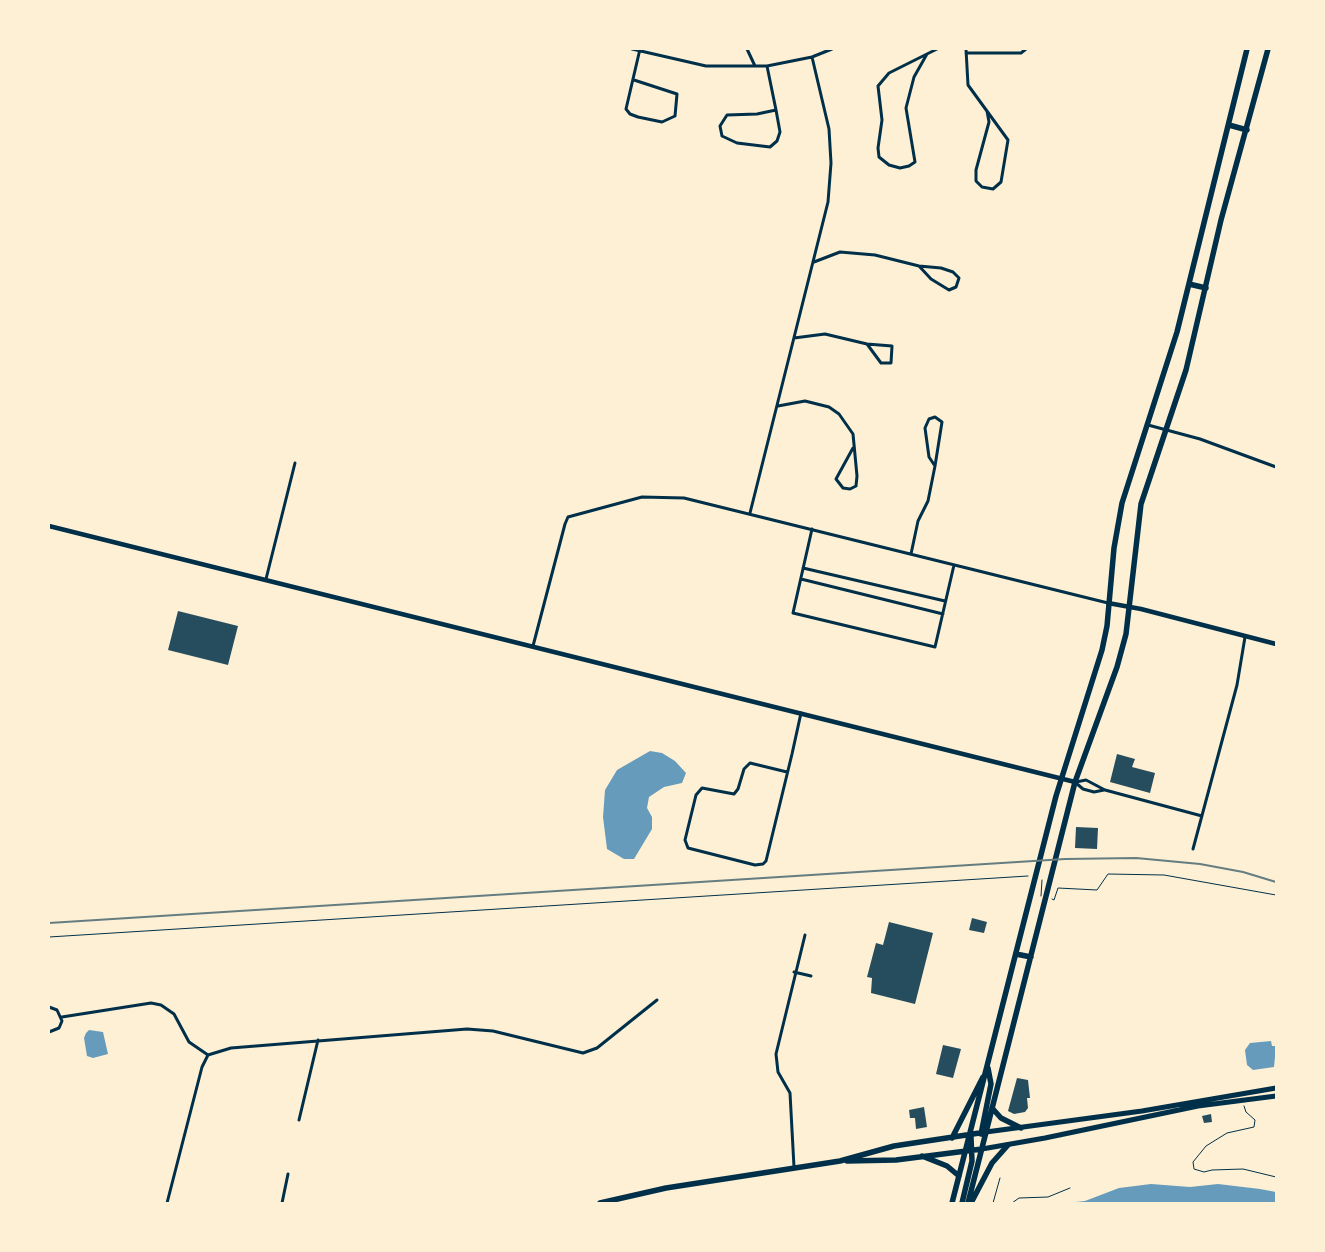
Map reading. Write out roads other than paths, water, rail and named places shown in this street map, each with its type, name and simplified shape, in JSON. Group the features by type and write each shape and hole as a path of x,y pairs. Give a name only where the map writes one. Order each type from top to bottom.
{"main road":[{"path":"952,1203 1061,779 1101,656 1108,626 1108,603 1122,503 1170,357 1247,49"},
{"path":"984,1133 1075,782 1117,667 1126,634 1141,504 1164,430 1186,370 1221,220 1268,49"},
{"path":"1229,126 1247,130"},
{"path":"1189,284 1206,288"},
{"path":"1016,954 1031,957"},
{"path":"969,1203 982,1149 991,1084 987,1070"},
{"path":"952,1138 987,1070"},
{"path":"840,1161 894,1146 1142,1111 1276,1088"},
{"path":"600,1203 666,1188 794,1167 840,1161 896,1160 1008,1145 1198,1106 1276,1096"},
{"path":"992,1108 1001,1118 1021,1128"},
{"path":"962,1203 973,1150 970,1135"},
{"path":"969,1203 992,1163 1008,1145"},
{"path":"922,1156 947,1166 959,1176"}],"street":[{"path":"632,49 706,66 767,66 812,57 832,49"},
{"path":"747,49 755,66"},
{"path":"927,54 914,77 906,108 916,162 900,168 889,165 879,157 878,148 882,120 878,86 889,72 937,49"},
{"path":"987,111 989,122 976,170 976,182 993,189 1001,182 1008,140 987,111 968,85 966,51 1021,52 1026,49"},
{"path":"634,80 677,94 675,116 662,122 630,114 626,109 640,50"},
{"path":"750,514 828,202 831,163 823,99 812,57"},
{"path":"767,66 776,110 780,132 777,141 770,147 737,143 722,136 720,126 727,115 757,114 776,110"},
{"path":"813,262 840,252 875,255 953,272 959,278 956,288 949,290 931,279 919,266"},
{"path":"794,338 825,334 867,344 892,346 891,363 881,363 867,344"},
{"path":"778,406 805,401 829,407 840,414 853,434 856,486 850,489 843,488 836,479 853,448"},
{"path":"911,554 918,521 928,501 935,466 942,422 935,416 928,419 925,428 929,457 935,466"},
{"path":"1148,425 1223,447 1276,467"},
{"path":"266,579 295,463"},
{"path":"533,646 568,517 642,497 659,496 684,498 1276,644"},
{"path":"49,526 1061,779 1075,782 1086,780 1105,790 1202,816"},
{"path":"812,529 792,613 934,647 954,565"},
{"path":"803,568 946,601"},
{"path":"801,579 943,614"},
{"path":"1193,849 1237,685 1246,637"},
{"path":"787,772 750,763 744,769 738,789 734,794 705,787 696,796 685,840 688,848 755,865 763,864 787,772 801,713"},
{"path":"1075,782 1083,789 1094,792 1105,790"},
{"path":"794,1167 790,1093 776,1066 776,1054 794,972 805,935"},
{"path":"794,972 811,976"},
{"path":"167,1203 202,1067 208,1055 231,1048 467,1029 494,1031 590,1052 656,1000"},
{"path":"62,1017 151,1003 161,1004 174,1014 189,1042 208,1055"},
{"path":"49,1007 57,1010 62,1017"},
{"path":"49,1032 59,1028 62,1017"},
{"path":"299,1120 318,1040"},
{"path":"282,1203 288,1174"}],"water":[{"path":"650,751 662,753 675,761 686,773 682,783 664,787 649,797 647,808 652,817 652,829 634,859 624,859 607,849 603,817 605,790 617,770"},
{"path":"89,1030 103,1032 108,1054 93,1058 87,1056 84,1038"},
{"path":"1271,1041 1272,1046 1276,1046 1274,1067 1253,1070 1247,1065 1245,1050 1250,1043"},
{"path":"1151,1184 1190,1187 1218,1184 1260,1189 1276,1192 1276,1203 1067,1203 1085,1201 1119,1188"}],"railway":[{"path":"49,923 1065,859 1136,858 1200,864 1243,872 1276,882"}]}
